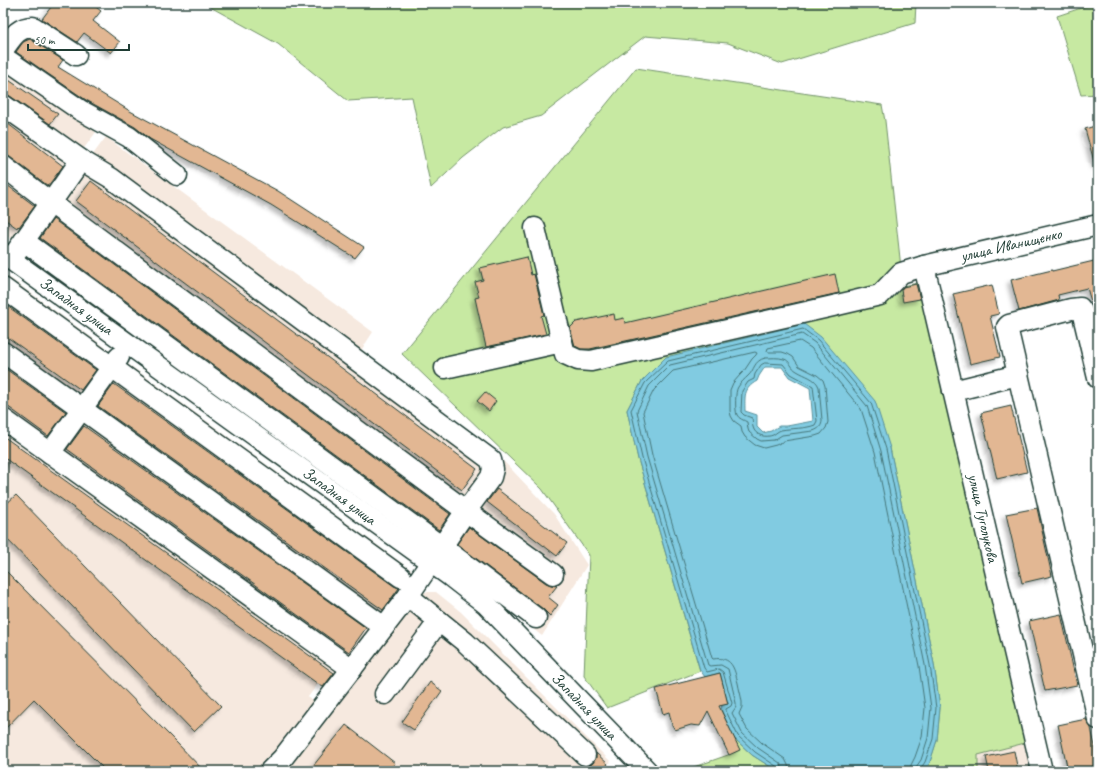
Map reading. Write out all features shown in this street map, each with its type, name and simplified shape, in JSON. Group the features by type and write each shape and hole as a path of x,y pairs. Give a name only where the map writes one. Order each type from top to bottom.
{"street":[{"path":"3,50 16,32 25,27 33,27 76,55"},
{"path":"3,57 80,110 129,137 177,175"},
{"path":"3,105 81,160 111,178 491,460 493,469 491,477 408,596 282,760 270,771"},
{"path":"7,256 24,241 81,160"},
{"path":"3,166 466,511 553,574"},
{"name":"улица Иванищенко","path":"562,342 565,354 578,360 591,361 880,295 901,273 924,266 1098,225"},
{"path":"445,368 562,342 536,228"},
{"path":"24,241 437,554 536,618"},
{"name":"Западная улица","path":"7,256 128,344 437,554 450,576 486,604 647,771"},
{"name":"улица Туголукова","path":"924,266 1042,771"},
{"path":"3,288 401,577"},
{"path":"1097,369 1080,308 1009,325 1007,327 1098,719"},
{"path":"50,453 128,344"},
{"path":"3,352 384,627"},
{"path":"953,391 1018,376"},
{"path":"3,419 352,669"},
{"path":"408,596 465,642 585,755"},
{"path":"385,694 439,620"}],"shaded area":[{"path":"3,64 96,132 15,242 3,233"},
{"path":"106,137 373,332 360,352 490,447 554,514 587,565 542,636 431,550 23,248"},
{"path":"3,273 414,572 338,676 334,674 324,688 318,684 308,697 330,712 423,592 436,592 461,612 611,762 608,764 615,771 3,771"},
{"path":"1025,743 1032,771 978,771 977,755"}],"green space":[{"path":"203,3 916,3 915,23 782,64 728,43 645,36 541,116 503,127 463,158 431,188 412,97 348,101 278,44"},
{"path":"1098,3 1098,94 1081,95 1057,16"},
{"path":"636,68 882,105 903,286 918,283 1025,743 978,755 978,771 924,771 929,765 937,740 940,708 934,664 890,448 821,337 642,381 627,410 638,459 700,671 607,708 584,676 589,555 542,489 402,354"},
{"path":"734,738 752,755 777,771 690,771 691,768 739,750"}],"water":[{"path":"804,324 821,337 875,401 890,448 934,664 940,708 937,740 929,765 924,771 777,771 752,755 734,738 721,709 722,705 728,704 720,673 705,677 700,670 638,459 627,410 642,381 666,357","holes":["765,367 782,367 789,377 810,388 813,421 779,426 771,431 763,433 757,427 757,415 745,411 746,393 749,387 757,381"]}],"building":[{"path":"54,3 91,3 101,11 93,21 120,42 111,53 84,33 77,42 42,19"},
{"path":"30,39 63,60 58,67 130,111 278,191 364,247 355,258 271,205 150,139 135,127 86,100 16,52 23,42"},
{"path":"3,76 58,114 50,124 10,96 3,94"},
{"path":"3,120 63,166 48,186 10,157 3,154"},
{"path":"1098,125 1098,164 1095,165 1085,129"},
{"path":"91,181 477,469 462,490 76,201"},
{"path":"3,182 35,206 17,228 3,218"},
{"path":"53,219 450,514 439,530 40,238"},
{"path":"527,257 531,275 534,274 544,315 541,316 546,334 486,347 475,298 479,297 475,282 483,280 480,268"},
{"path":"1098,260 1098,315 1095,315 1087,288 1058,295 1059,300 1019,311 1011,280"},
{"path":"835,274 839,293 590,349 581,349 575,346 570,328 576,322 614,314 615,320 624,318 625,323"},
{"path":"916,284 920,299 903,302 901,290 903,287"},
{"path":"992,285 999,314 990,316 1000,357 970,364 953,294"},
{"path":"3,303 96,370 81,390 3,334"},
{"path":"3,367 66,412 48,436 3,403"},
{"path":"114,384 394,586 399,588 383,610 98,406"},
{"path":"485,392 496,401 489,411 477,401"},
{"path":"1011,406 1027,472 997,479 981,413"},
{"path":"84,426 366,628 349,652 67,449"},
{"path":"3,436 334,673 323,687 318,684 3,457"},
{"path":"497,489 567,543 557,556 487,502"},
{"path":"16,495 221,706 194,732 3,535 3,507"},
{"path":"1037,508 1052,576 1022,583 1006,514"},
{"path":"469,527 546,583 557,586 548,597 558,605 550,616 543,609 457,544"},
{"path":"3,568 204,771 106,771 34,699 3,731"},
{"path":"1061,614 1077,685 1045,691 1029,621"},
{"path":"720,673 728,704 719,706 740,750 729,755 708,711 700,726 691,725 675,730 672,725 669,712 663,714 656,689"},
{"path":"430,682 442,691 414,730 402,722"},
{"path":"1086,719 1091,728 1098,760 1098,771 1068,771 1058,725"},
{"path":"346,725 395,763 389,771 309,771"},
{"path":"1014,751 1018,771 989,771 986,757"},
{"path":"596,753 608,764 602,771 579,771 584,766 589,766 593,763 596,758"}]}
